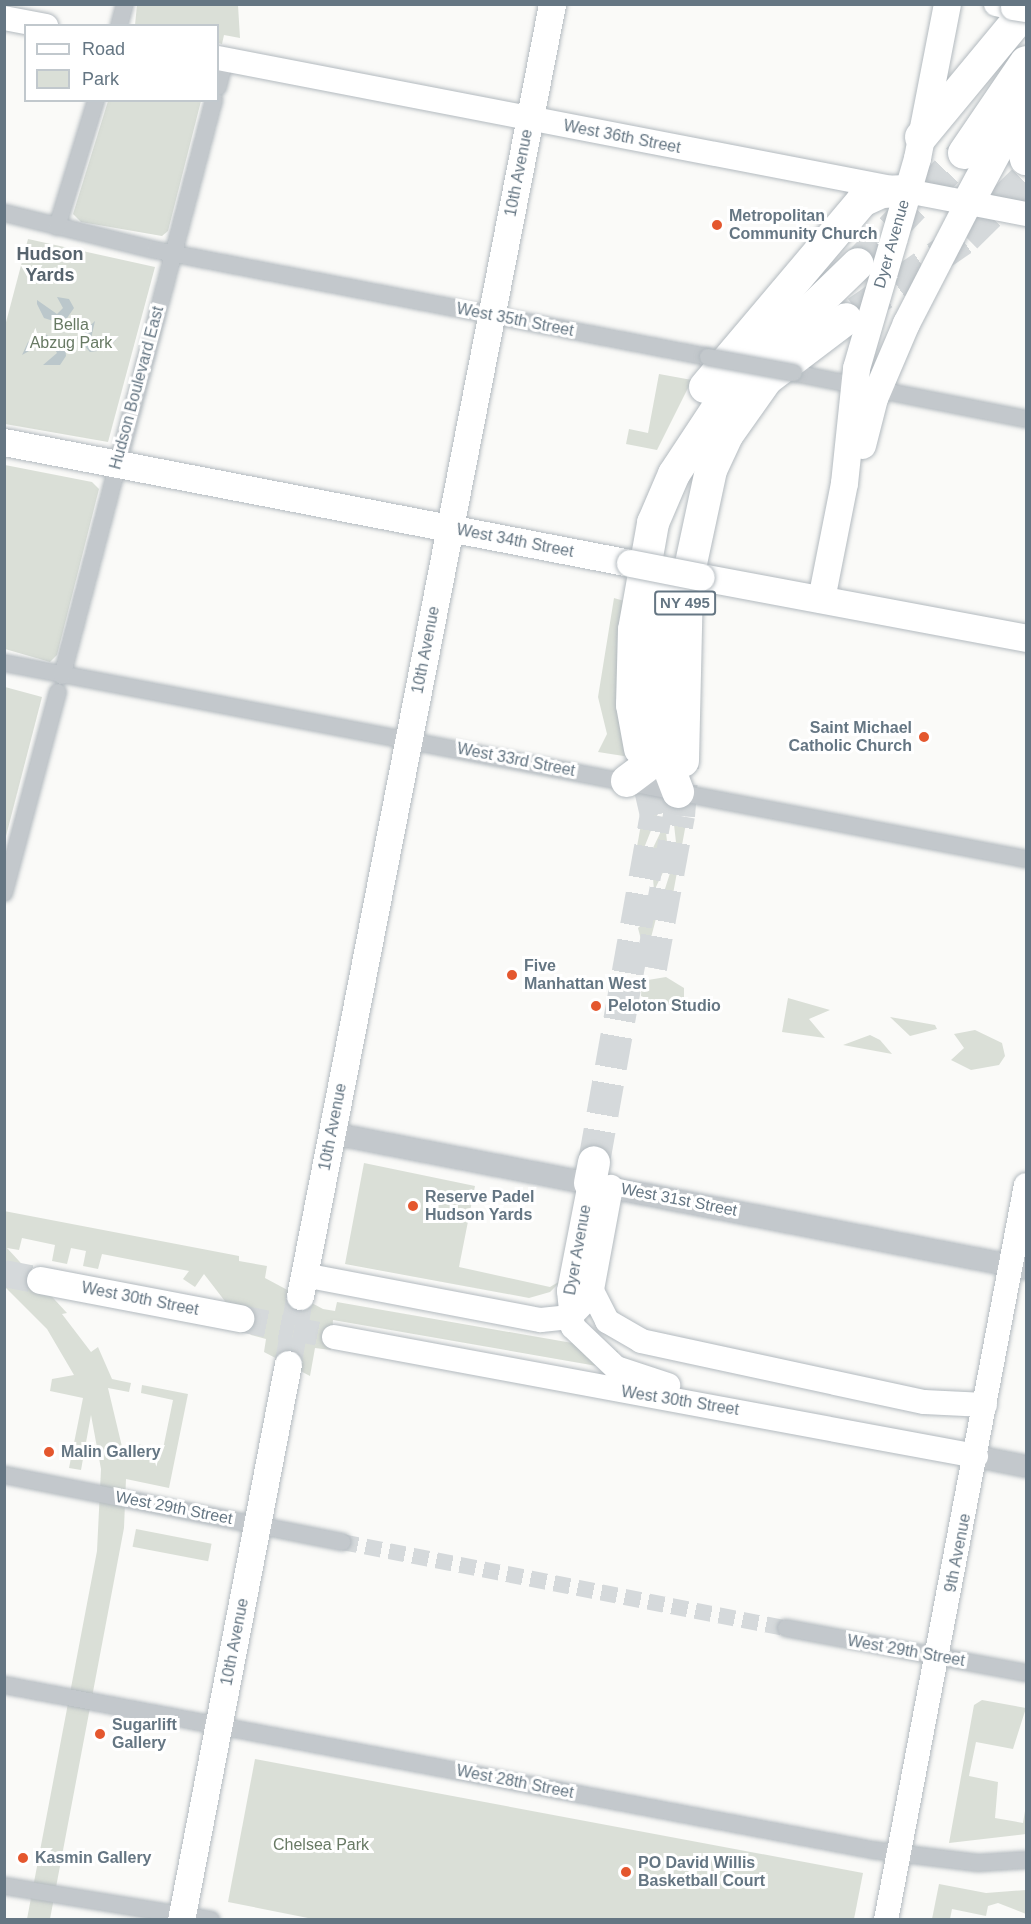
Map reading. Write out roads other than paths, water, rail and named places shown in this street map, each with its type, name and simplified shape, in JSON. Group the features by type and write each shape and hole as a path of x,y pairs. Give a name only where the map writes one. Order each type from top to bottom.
{"highway":[{"path":"921,136 1015,8"},
{"path":"964,153 1026,62"},
{"path":"1026,108 1020,135 1026,159"},
{"path":"968,203 1004,136 1026,108"},
{"path":"653,523 661,471 677,432 739,341 862,201 881,192 907,191"},
{"name":"NY 495","path":"640,749 632,653 653,523 708,440 745,371 858,264"},
{"name":"NY 495","path":"683,761 687,582 708,440 767,379 846,319"},
{"path":"627,782 651,763 656,749 659,580 671,517 708,440"},
{"path":"678,792 667,763 670,585 685,503 708,440"}],"main road":[{"name":"10th Avenue","path":"302,1285 552,4"},
{"name":"Dyer Avenue","path":"821,599 907,191 921,136 947,4"},
{"path":"4,18 36,24"},
{"name":"West 36th Street","path":"221,58 1026,214"},
{"name":"Dyer Avenue","path":"866,387 968,203"},
{"name":"West 34th Street","path":"4,442 1026,638"},
{"name":"Dyer Avenue","path":"570,1317 592,1291 602,1174"},
{"name":"Dyer Avenue","path":"602,1174 568,1291 570,1317 580,1339 616,1368 771,1414"},
{"name":"9th Avenue","path":"886,1920 985,1404 1019,1266 1026,1185"},
{"name":"West 30th Street","path":"40,1280 240,1318"},
{"path":"302,1285 540,1320 570,1317"},
{"path":"592,1291 607,1321 641,1341 924,1402 985,1404"},
{"name":"West 30th Street","path":"334,1336 699,1406 771,1414 976,1456"},
{"name":"10th Avenue","path":"182,1918 288,1364"}],"street":[{"path":"120,24 125,4"},
{"path":"219,77 221,58"},
{"path":"57,227 95,102"},
{"name":"Hudson Boulevard East","path":"62,676 213,102"},
{"name":"West 35th Street","path":"4,213 173,253 1026,418"},
{"name":"West 33rd Street","path":"4,663 62,676 1026,859"},
{"path":"4,893 58,693"},
{"name":"West 31st Street","path":"332,1133 602,1174 1019,1266"},
{"name":"West 30th Street","path":"976,1456 1026,1466"},
{"name":"West 29th Street","path":"4,1475 342,1542"},
{"name":"West 29th Street","path":"786,1628 1026,1673"},
{"name":"West 28th Street","path":"4,1685 899,1854 978,1863 1026,1860"},
{"path":"4,1886 182,1918 212,1920"}],"tunnel":[{"path":"858,264 964,153"},
{"path":"857,312 966,237 1026,178"},
{"path":"594,1162 656,815 642,755"},
{"path":"651,968 679,816 683,765"},
{"path":"4,1273 40,1280"},
{"path":"288,1364 300,1296"},
{"path":"240,1318 294,1329"},
{"path":"294,1329 334,1337"},
{"path":"342,1542 786,1628"}],"place":[{"name":"Metropolitan Community Church","path":"717,225"},
{"name":"Saint Michael Catholic Church","path":"924,737"},
{"name":"Five Manhattan West","path":"512,975"},
{"name":"Peloton Studio","path":"596,1006"},
{"name":"Reserve Padel Hudson Yards","path":"413,1206"},
{"name":"Malin Gallery","path":"49,1452"},
{"name":"Sugarlift Gallery","path":"100,1734"},
{"name":"Kasmin Gallery","path":"23,1858"},
{"name":"PO David Willis Basketball Court","path":"626,1872"}],"district":[{"name":"Hudson Yards","path":"50,265"}],"park label":[{"name":"Bella Abzug Park","path":"71,334"},
{"name":"Chelsea Park","path":"321,1845"}]}
